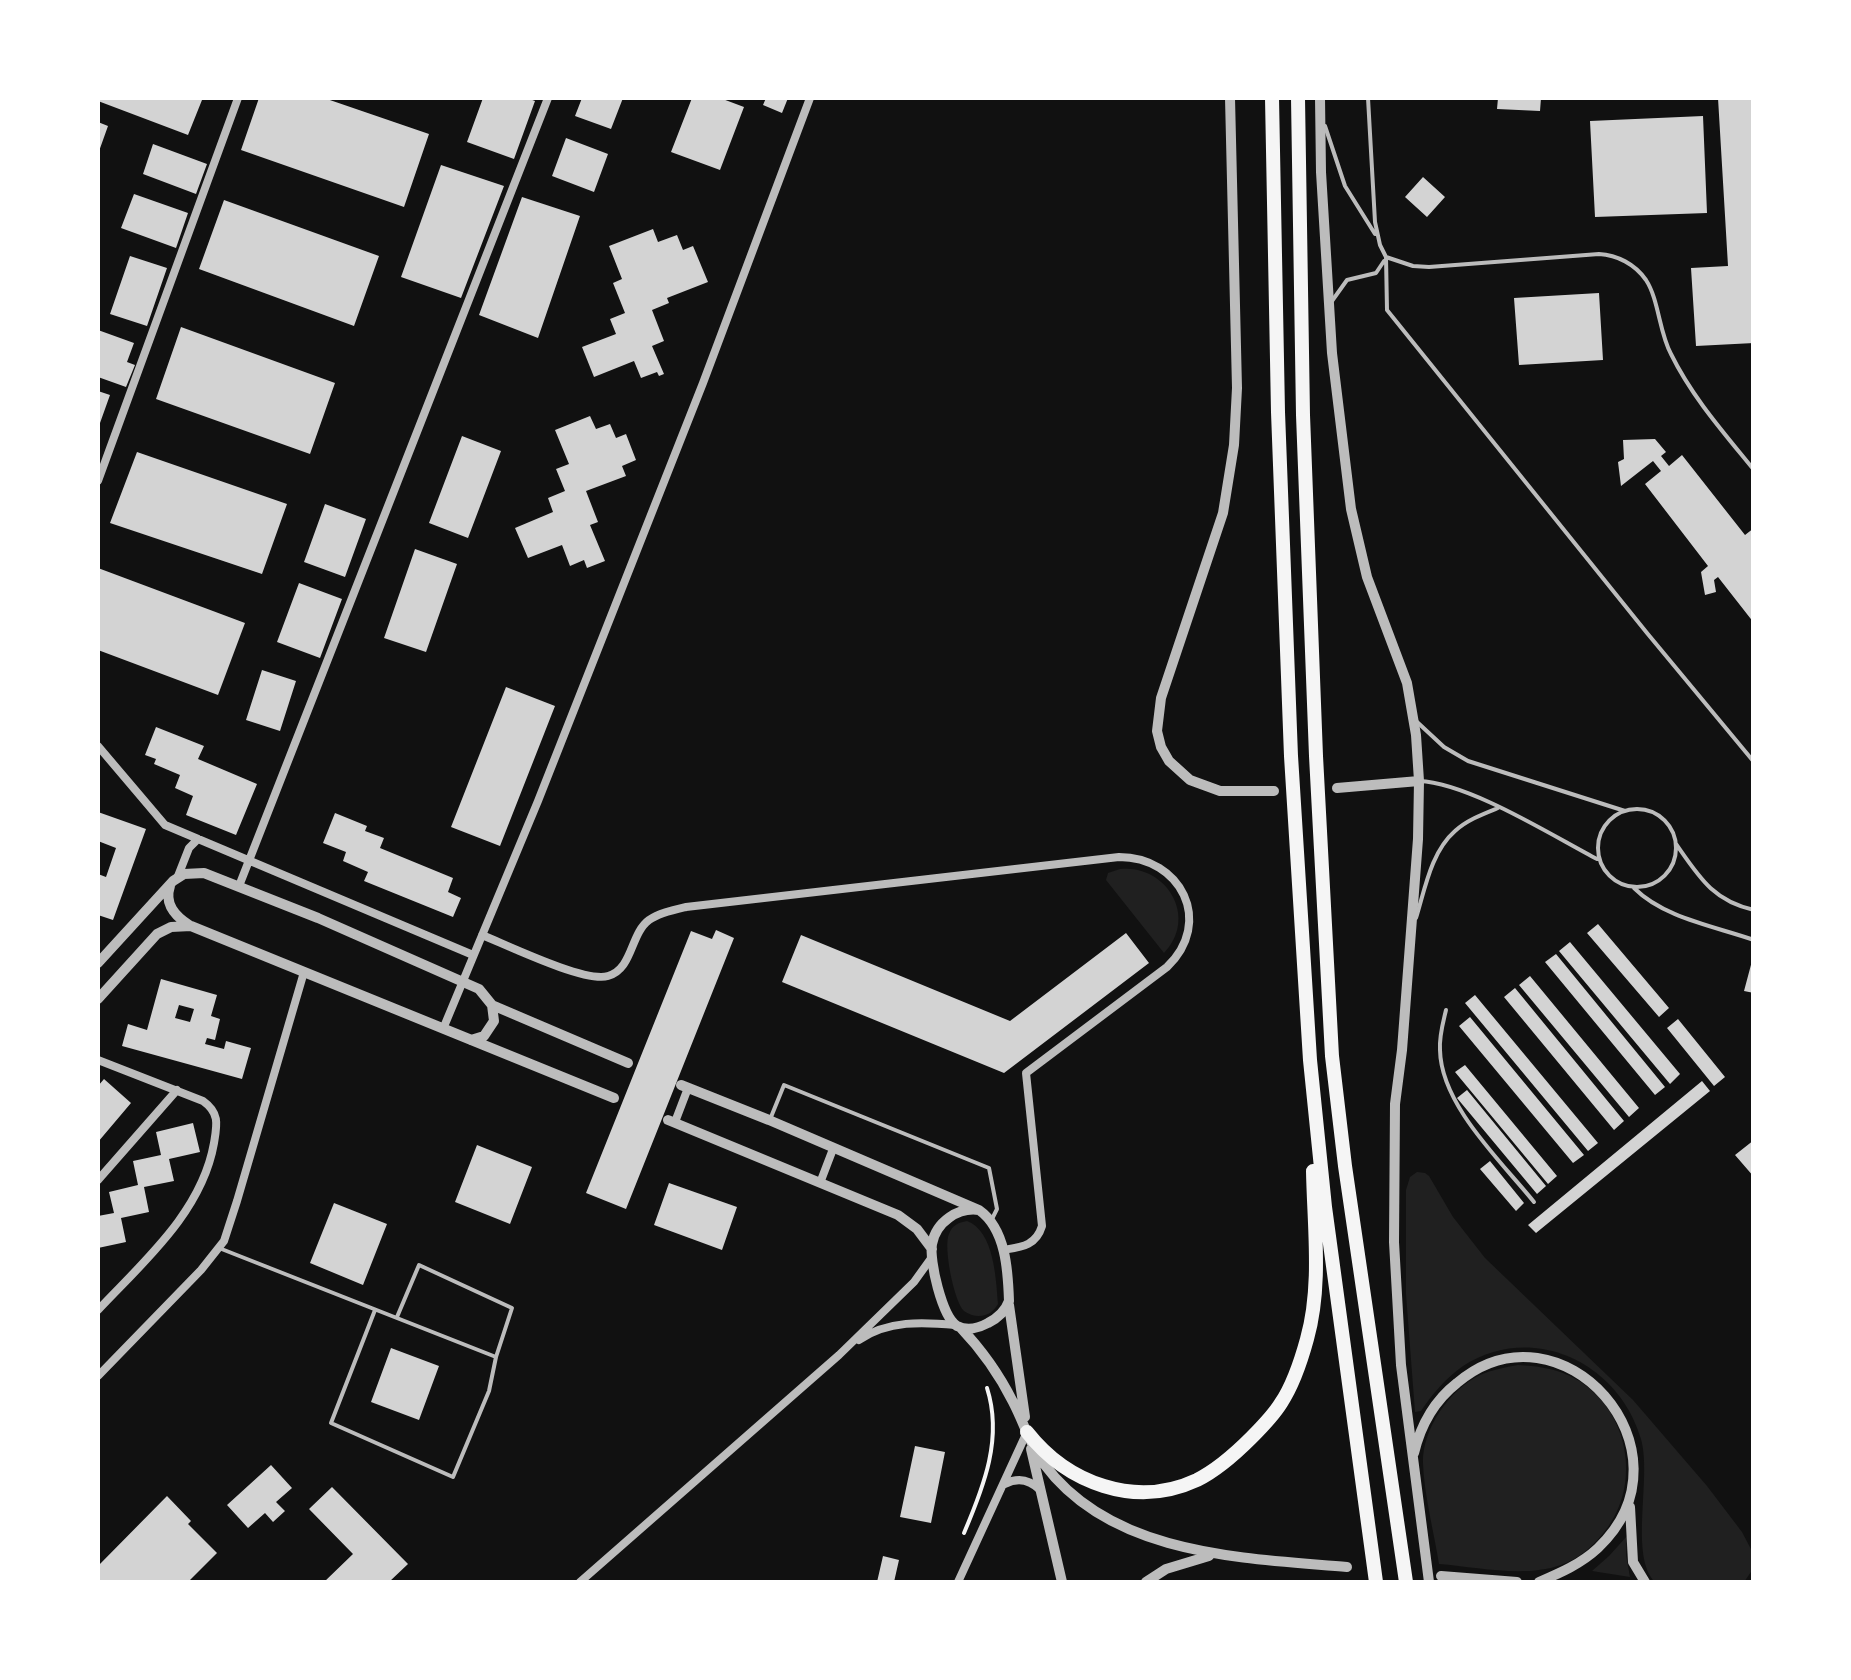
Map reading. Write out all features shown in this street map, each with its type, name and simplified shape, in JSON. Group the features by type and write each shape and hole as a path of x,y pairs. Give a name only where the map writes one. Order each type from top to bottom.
{"highway":[{"path":"1272,98 1278,412 1291,756 1310,1060 1323,1188 1376,1582"},
{"path":"1298,98 1316,756 1332,1056 1406,1582"},
{"path":"1026,1432 1050,1457 1093,1483 1120,1492 1152,1492 1182,1486 1212,1472 1280,1406 1307,1340 1314,1304 1310,1060"}],"street":[{"path":"98,481 238,98"},
{"path":"239,886 548,98"},
{"path":"443,1029 696,401 810,98"},
{"path":"1230,98 1238,388 1234,445 1223,514 1160,698 1157,730 1163,752 1190,780 1220,790 1274,791"},
{"path":"1320,98 1321,172 1338,411 1356,532 1374,598 1402,668 1414,720 1419,781 1411,937 1395,1104 1394,1242 1401,1365 1429,1582"},
{"path":"98,746 165,825 473,954"},
{"path":"1337,788 1419,781"},
{"path":"198,839 189,848 168,892 176,915 191,926 614,1098"},
{"path":"482,934 577,972 602,977 614,974 622,966 638,932 648,921 686,907 1119,857 1157,866 1175,880 1186,899 1188,928 1184,946 1167,967 1026,1073 1042,1226 1031,1244 1003,1250"},
{"path":"98,962 176,879 204,873 484,992 492,1006 492,1027 482,1038 471,1040"},
{"path":"98,999 162,931 191,926"},
{"path":"98,1376 201,1270 227,1234 304,972"},
{"path":"492,1006 628,1063"},
{"path":"98,1060 208,1104 217,1122 208,1164 193,1198 170,1232 98,1310"},
{"path":"1062,1582 1026,1432 1003,1250 992,1221 979,1210 684,1087 672,1121 904,1219 921,1233 932,1253 948,1316 993,1366 1012,1400 1026,1432 1040,1458 1054,1476 1101,1514 1159,1541 1220,1555 1347,1568"},
{"path":"98,1180 176,1090"},
{"path":"820,1183 833,1149"},
{"path":"580,1582 840,1355 914,1282 932,1253 934,1237 952,1215 963,1209 979,1210"},
{"path":"840,1355 882,1328 920,1323 972,1328 1000,1316 1009,1304"},
{"path":"1413,1458 1426,1418 1464,1376 1506,1358 1541,1359 1573,1369 1609,1400 1626,1428 1634,1463 1630,1501 1633,1562 1645,1582"},
{"path":"958,1582 1026,1432"},
{"path":"1002,1487 1020,1480 1040,1490"},
{"path":"1539,1582 1596,1550 1616,1527 1630,1501"},
{"path":"1146,1582 1177,1564 1220,1555"},
{"path":"1441,1576 1516,1582"}],"lane":[{"path":"1368,98 1378,238"},
{"path":"1321,112 1345,186 1386,257 1387,310 1754,762"},
{"path":"1386,257 1428,268 1599,254 1629,263 1650,287 1664,339 1686,381 1754,470"},
{"path":"1329,305 1348,280 1376,273 1386,257"},
{"path":"1414,720 1468,761 1625,811 1642,809 1659,816 1714,892 1728,903 1754,910"},
{"path":"1419,781 1450,786 1599,860"},
{"path":"1411,937 1442,846 1459,828 1498,808"},
{"path":"1625,811 1602,830 1597,850 1610,877 1626,886 1645,887 1665,876 1672,867 1676,844"},
{"path":"1634,888 1669,912 1754,940"},
{"path":"1446,1010 1439,1047 1453,1098 1534,1202"},
{"path":"769,1120 784,1085 988,1168 997,1208 992,1221"},
{"path":"219,1248 496,1357"},
{"path":"375,1310 331,1423 453,1477 489,1392 512,1308 419,1266 396,1318"}],"path":[{"path":"959,1547 990,1457 993,1414 983,1380"}],"shaded area":[{"path":"1120,869 1151,875 1172,896 1178,909 1178,924 1164,953 1106,880 1108,873"},
{"path":"1417,1172 1429,1176 1453,1217 1485,1258 1633,1400 1707,1486 1753,1553 1751,1572 1744,1582 1655,1582 1643,1554 1641,1439 1630,1412 1614,1389 1570,1357 1544,1349 1490,1353 1463,1366 1421,1411 1415,1412 1406,1294 1406,1190 1410,1177"},
{"path":"967,1221 983,1235 994,1269 998,1304 982,1316 967,1313 960,1306 948,1261 950,1231"},
{"path":"1518,1365 1570,1376 1604,1404 1623,1443 1625,1487 1619,1508 1593,1545 1561,1565 1516,1571 1439,1564 1424,1475 1427,1437 1449,1400 1469,1381"},
{"path":"1627,1536 1630,1577 1592,1571 1609,1556"}],"building":[{"path":"98,98 194,98 202,100 188,135"},
{"path":"259,98 324,98 429,134 404,207 241,150"},
{"path":"483,98 535,101 514,159 467,142"},
{"path":"582,98 623,98 611,129 575,116"},
{"path":"692,98 720,98 744,107 720,170 671,152"},
{"path":"766,98 788,98 782,113 763,105"},
{"path":"1498,98 1541,98 1540,111 1497,109"},
{"path":"1718,98 1754,98 1754,343 1696,346 1691,268 1728,266"},
{"path":"1703,116 1707,213 1595,217 1590,121"},
{"path":"98,122 108,126 98,154"},
{"path":"566,138 608,154 594,192 552,176"},
{"path":"153,144 207,164 196,194 143,174"},
{"path":"441,165 504,186 461,298 401,277"},
{"path":"1423,177 1445,197 1427,217 1405,197"},
{"path":"134,194 188,213 176,248 121,228"},
{"path":"522,197 580,216 538,338 479,315"},
{"path":"224,200 379,256 354,326 199,269"},
{"path":"653,229 658,242 677,235 683,250 693,246 708,282 667,298 669,303 652,310 664,341 652,346 664,374 659,376 657,372 641,378 634,361 594,377 582,347 616,334 610,319 625,313 613,283 622,279 609,246"},
{"path":"130,256 167,268 147,326 110,314"},
{"path":"1599,293 1603,360 1519,365 1514,298"},
{"path":"181,327 335,383 310,454 156,399"},
{"path":"98,330 134,343 127,362 135,365 126,387 98,377"},
{"path":"98,391 110,395 100,423 98,422"},
{"path":"590,416 596,429 610,424 616,438 626,434 636,460 622,466 626,476 586,491 598,522 590,525 605,561 587,568 584,560 570,566 562,545 528,558 515,528 553,512 548,498 565,491 556,469 569,464 555,430"},
{"path":"462,436 501,451 468,538 429,523"},
{"path":"1655,439 1666,452 1661,456 1669,466 1682,455 1745,535 1754,528 1754,623 1718,577 1714,580 1716,592 1705,595 1701,572 1708,566 1645,484 1661,471 1653,461 1621,486 1618,462 1624,459 1623,440"},
{"path":"137,452 287,504 262,574 110,523"},
{"path":"325,504 366,519 345,577 304,562"},
{"path":"415,549 457,564 426,652 384,638"},
{"path":"98,568 245,623 218,695 98,650"},
{"path":"299,583 342,599 320,658 277,642"},
{"path":"262,670 296,681 280,731 246,720"},
{"path":"506,687 555,706 500,846 451,827"},
{"path":"156,727 204,746 198,759 257,784 236,835 186,815 193,796 175,788 180,775 154,764 156,759 145,755"},
{"path":"98,812 146,829 113,920 98,915 98,874 106,877 116,848 98,841"},
{"path":"335,813 384,838 380,848 453,878 448,892 461,898 453,917 364,881 368,872 343,861 346,852 323,843"},
{"path":"1598,924 1669,1008 1659,1017 1587,933"},
{"path":"716,930 734,938 626,1209 586,1193 691,931 712,939"},
{"path":"1126,933 1149,963 1004,1073 782,982 801,935 1010,1021"},
{"path":"1570,942 1680,1074 1670,1084 1559,951"},
{"path":"1556,954 1665,1087 1655,1095 1545,962"},
{"path":"1754,961 1754,993 1744,991"},
{"path":"1530,976 1639,1108 1629,1117 1519,985"},
{"path":"161,979 217,995 211,1016 220,1019 215,1040 207,1038 205,1044 224,1049 226,1041 251,1048 242,1079 122,1046 128,1024 147,1030","holes":["179,1005 194,1009 190,1022 175,1018"]},
{"path":"1515,988 1624,1121 1614,1130 1504,997"},
{"path":"1475,995 1598,1143 1588,1151 1465,1003"},
{"path":"1470,1017 1584,1155 1573,1163 1459,1026"},
{"path":"1678,1019 1725,1077 1714,1086 1667,1028"},
{"path":"1465,1065 1557,1176 1548,1184 1455,1072"},
{"path":"104,1079 131,1103 98,1142 98,1086"},
{"path":"1702,1081 1710,1091 1536,1233 1528,1225"},
{"path":"1467,1090 1546,1186 1537,1194 1457,1098"},
{"path":"193,1123 200,1152 169,1159 174,1181 144,1187 149,1212 121,1218 126,1242 98,1248 98,1216 114,1213 109,1192 138,1185 133,1161 161,1155 156,1132"},
{"path":"1754,1140 1754,1177 1735,1155"},
{"path":"477,1145 532,1167 510,1224 455,1202"},
{"path":"1490,1161 1524,1203 1516,1211 1480,1169"},
{"path":"669,1183 737,1207 722,1250 654,1225"},
{"path":"334,1203 387,1224 363,1285 310,1263"},
{"path":"391,1348 439,1366 419,1420 371,1402"},
{"path":"915,1446 945,1452 931,1523 900,1517"},
{"path":"271,1465 292,1488 276,1502 285,1511 273,1522 265,1513 248,1528 227,1505"},
{"path":"332,1487 408,1564 389,1582 324,1582 353,1554 309,1509"},
{"path":"167,1496 217,1553 188,1582 98,1582 98,1566"},
{"path":"883,1556 899,1560 894,1582 877,1582"}]}
